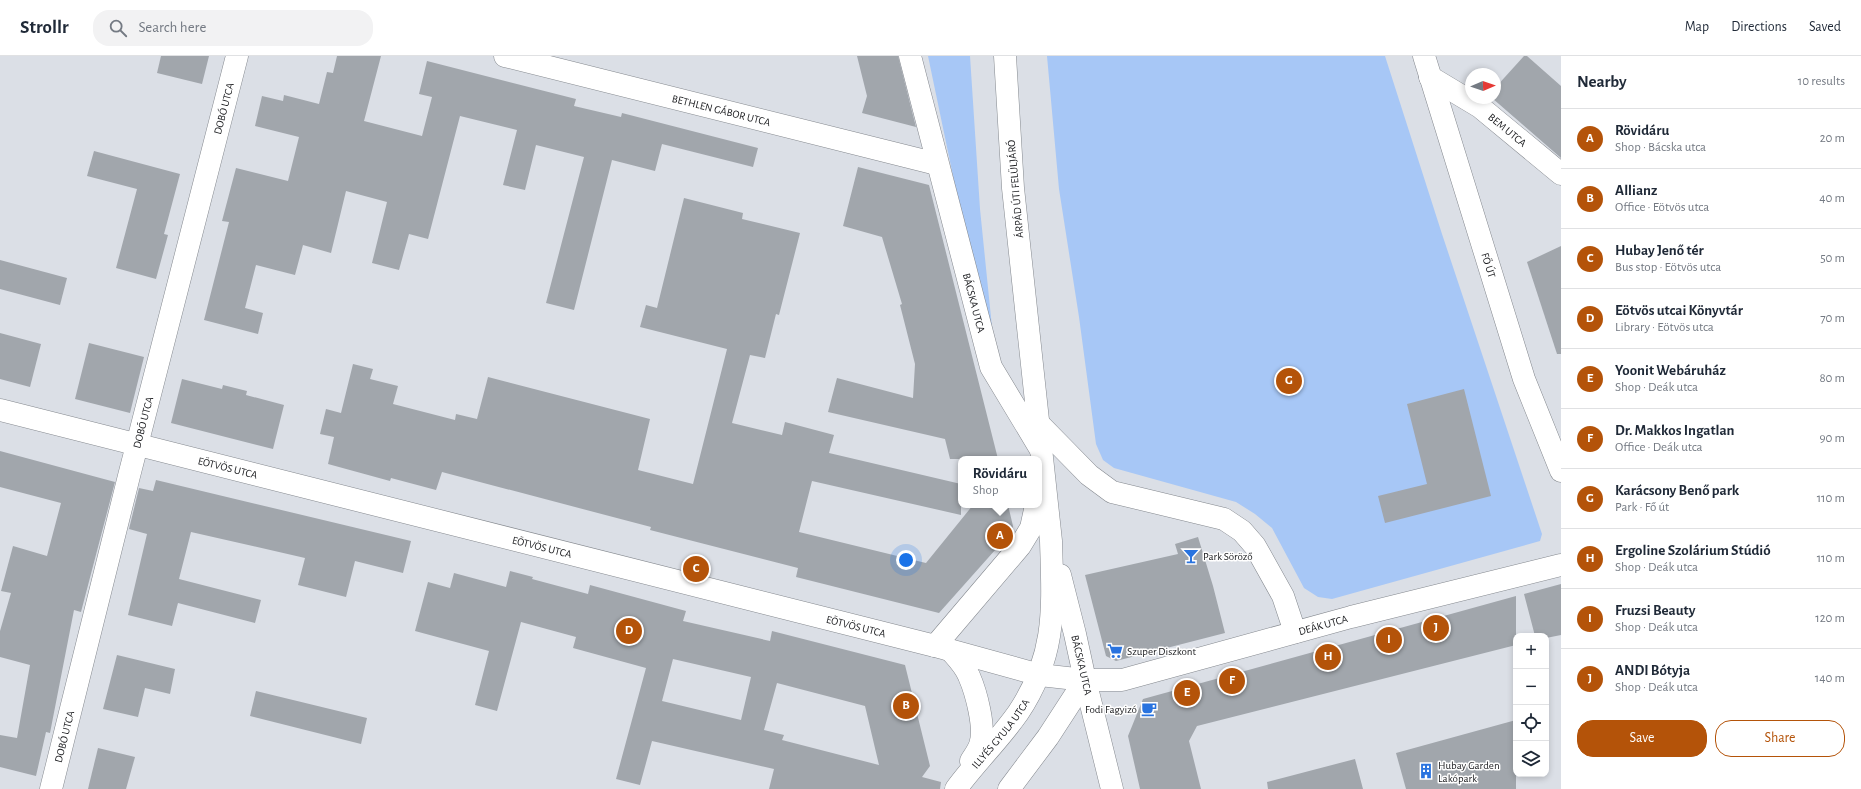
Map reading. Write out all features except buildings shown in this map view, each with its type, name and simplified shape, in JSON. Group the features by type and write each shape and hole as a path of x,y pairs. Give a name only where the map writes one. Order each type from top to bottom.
{"street":[{"name":"DOBÓ UTCA","path":"51,789 137,444 237,56"},
{"name":"BETHLEN GÁBOR UTCA","path":"505,56 937,164"},
{"name":"BÁCSKA UTCA","path":"910,56 991,367 1041,450 1041,456"},
{"name":"ÁRPÁD ÚTI FELÜLJÁRÓ","path":"1005,56 1013,188 1041,450"},
{"name":"FŐ ÚT","path":"1424,56 1524,379 1561,471"},
{"name":"BEM UTCA","path":"1430,77 1480,107 1561,174"},
{"name":"EÖTVÖS UTCA","path":"0,410 943,649 1040,675 1085,680"},
{"path":"1038,423 1089,475 1112,492 1224,519 1242,530 1255,546 1283,596 1290,613 1295,632"},
{"name":"BÁCSKA UTCA","path":"1042,489 1051,541 1112,789"},
{"path":"957,788 981,744 982,729 969,676 962,664 943,649 1020,546 1031,528 1035,508"},
{"name":"BÁCSKA UTCA","path":"1040,675 1050,636 1052,595 1051,541"},
{"name":"DEÁK UTCA","path":"1085,680 1122,680 1295,632 1561,564"},
{"name":"ILLYÉS GYULA UTCA","path":"957,788 1017,714 1040,675"},
{"path":"1009,789 1048,737 1085,680"}],"shaded area":[{"path":"928,56 970,56 980,209 993,337 957,195"},
{"path":"1047,56 1385,56 1442,234 1542,534 1540,541 1332,599 1318,597 1304,588 1272,528 1255,514 1236,502 1114,468 1103,460 1096,444 1079,317 1059,189"}],"place":[{"name":"Karácsony Benő park","path":"1289,381"},
{"name":"Rövidáru","path":"1000,536"},
{"name":"Park Söröző","path":"1191,556"},
{"name":"Hubay Jenő tér","path":"696,569"},
{"name":"ANDI Bótyja","path":"1436,628"},
{"name":"Eötvös utcai Könyvtár","path":"629,631"},
{"name":"Fruzsi Beauty","path":"1389,640"},
{"name":"Szuper Diszkont","path":"1115,651"},
{"name":"Ergoline Szolárium Stúdió","path":"1328,657"},
{"name":"Dr. Makkos Ingatlan","path":"1232,681"},
{"name":"Yoonit Webáruház","path":"1187,693"},
{"name":"Allianz","path":"906,706"},
{"name":"Fodi Fagyizó","path":"1149,709"},
{"name":"Hubay Garden Lakópark","path":"1426,771"}]}
